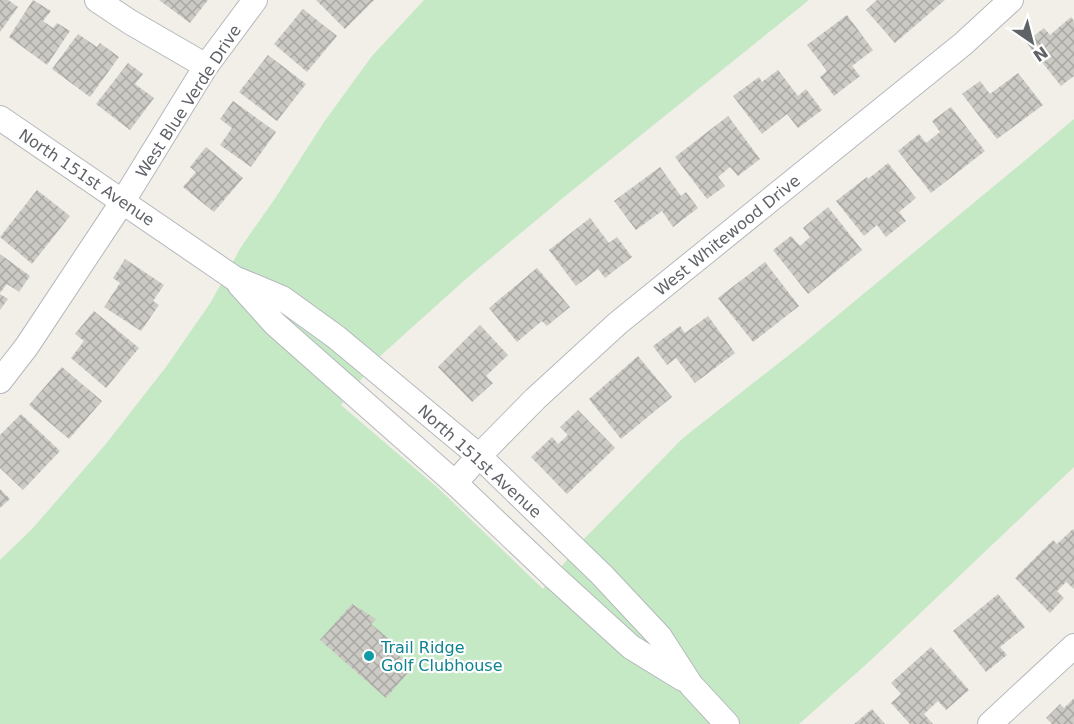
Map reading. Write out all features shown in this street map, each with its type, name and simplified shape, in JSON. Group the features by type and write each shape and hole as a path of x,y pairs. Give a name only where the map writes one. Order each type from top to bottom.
{"street":[{"path":"97,0 206,66"},
{"name":"West Blue Verde Drive","path":"0,381 27,346 123,201 206,66 255,0"},
{"name":"West Whitewood Drive","path":"455,483 535,399 618,323 963,44 1011,0"},
{"name":"North 151st Avenue","path":"0,118 234,278 282,298 336,337 479,456 602,575 653,629 691,685 727,724"},
{"name":"North 151st Avenue","path":"234,278 275,324 455,483 631,646 691,685"},
{"path":"990,724 1074,646"}],"green space":[{"path":"424,0 809,0 467,278 378,358 341,405 439,489 543,589 584,539 683,438 798,348 1074,119 1074,467 871,660 799,724 0,724 0,560 33,528 105,445 166,367 211,302 241,247 324,122 372,56"}],"building":[{"path":"0,0 8,0 18,7 0,32"},
{"path":"33,0 51,11 43,21 53,28 57,23 70,31 47,65 9,37"},
{"path":"159,0 208,0 190,23"},
{"path":"316,0 374,0 345,29"},
{"path":"877,0 945,0 895,43 866,10"},
{"path":"303,9 337,36 307,72 274,44"},
{"path":"847,15 873,50 852,66 860,76 834,96 820,77 827,71 807,45"},
{"path":"1071,17 1074,21 1074,76 1061,86 1026,42 1044,28 1050,35"},
{"path":"78,34 97,47 100,43 119,57 90,97 52,69"},
{"path":"268,55 306,84 277,121 239,92"},
{"path":"128,63 143,74 135,84 154,98 130,130 96,104"},
{"path":"778,70 798,96 806,89 822,110 798,128 787,114 762,134 733,96 759,77 762,82"},
{"path":"1018,73 1043,105 997,139 962,94 980,81 990,94"},
{"path":"233,101 276,132 251,167 220,145 232,128 220,119"},
{"path":"951,107 985,151 931,193 898,151 919,134 926,143 940,132 932,121"},
{"path":"728,116 760,159 738,176 730,167 718,177 725,186 707,199 675,157"},
{"path":"206,147 243,178 214,212 183,187 196,172 190,167"},
{"path":"888,163 916,198 899,212 906,221 886,237 877,225 864,236 836,201"},
{"path":"660,167 681,196 686,192 698,208 673,227 662,211 636,230 614,201"},
{"path":"37,190 70,216 32,264 0,237"},
{"path":"828,207 862,250 808,294 773,250 791,236 800,246 810,237 803,228"},
{"path":"590,218 609,243 617,237 632,257 605,278 598,269 576,286 549,250"},
{"path":"0,254 30,276 19,292 7,284 0,293"},
{"path":"125,259 164,285 153,301 159,305 141,331 104,307 120,283 113,278"},
{"path":"765,262 799,306 753,342 718,298"},
{"path":"537,268 570,307 547,326 542,321 517,342 489,308"},
{"path":"0,294 8,299 0,310"},
{"path":"94,311 139,348 106,388 71,358 84,341 75,334"},
{"path":"708,316 735,353 695,383 676,358 667,365 653,346 680,326 685,333"},
{"path":"480,325 508,355 486,376 493,383 472,402 438,367"},
{"path":"638,356 672,397 621,439 589,399"},
{"path":"62,367 102,401 69,439 29,405"},
{"path":"578,410 615,448 567,494 531,457 552,437 558,444 568,435 560,427"},
{"path":"21,414 60,451 23,490 0,468 0,435"},
{"path":"0,489 10,499 0,508"},
{"path":"1073,529 1074,589 1066,582 1057,591 1064,598 1050,613 1015,578 1053,540 1057,544"},
{"path":"998,594 1025,627 1000,647 1007,655 986,672 953,631"},
{"name":"Trail Ridge Golf Clubhouse","path":"352,604 376,619 371,624 390,640 386,645 413,667 386,698 320,640"},
{"path":"931,647 969,690 946,710 938,701 924,714 933,724 910,724 891,703 901,694 891,683"},
{"path":"1074,698 1074,724 1052,724 1046,718 1060,704 1064,708"},
{"path":"872,709 885,724 854,724"}],"place":[{"name":"Trail Ridge Golf Clubhouse","path":"369,656"}]}
